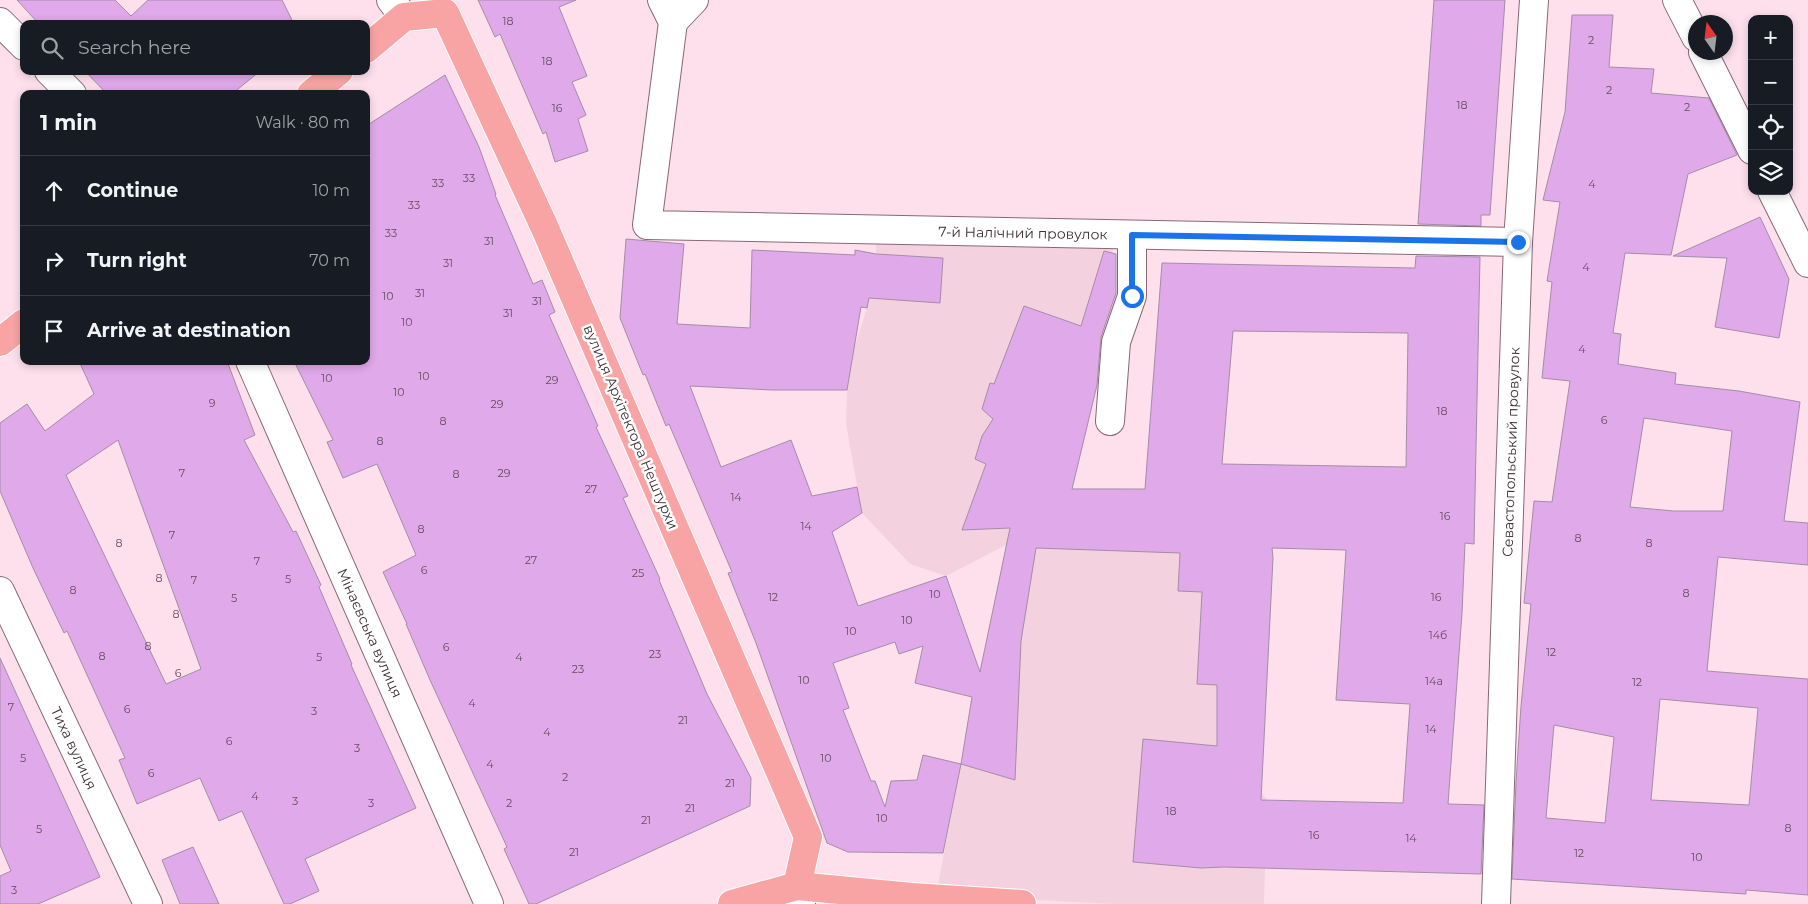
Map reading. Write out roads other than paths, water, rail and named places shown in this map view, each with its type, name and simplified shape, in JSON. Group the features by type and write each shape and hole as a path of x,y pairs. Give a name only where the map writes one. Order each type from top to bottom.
{"main road":[{"path":"370,44 398,8"},
{"name":"вулиця Архітектора Нештурхи","path":"398,8 445,13 544,226 808,837 799,895"},
{"path":"316,90 334,75"},
{"path":"0,342 20,326"},
{"path":"732,904 799,895 912,898 1022,904"}],"street":[{"path":"667,11 694,0"},
{"name":"Севастопольський провулок","path":"1496,904 1518,242 1534,0"},
{"path":"1677,0 1688,21"},
{"name":"7-й Налічний провулок","path":"667,11 647,225 1518,242"},
{"path":"0,22 20,42"},
{"path":"1707,60 1748,142"},
{"path":"53,75 68,90"},
{"path":"1774,195 1808,262"},
{"path":"1110,421 1116,342 1132,296 1132,235"},
{"name":"Мінаєвська вулиця","path":"252,365 489,904"},
{"name":"Тиха вулиця","path":"0,591 148,904"}]}
